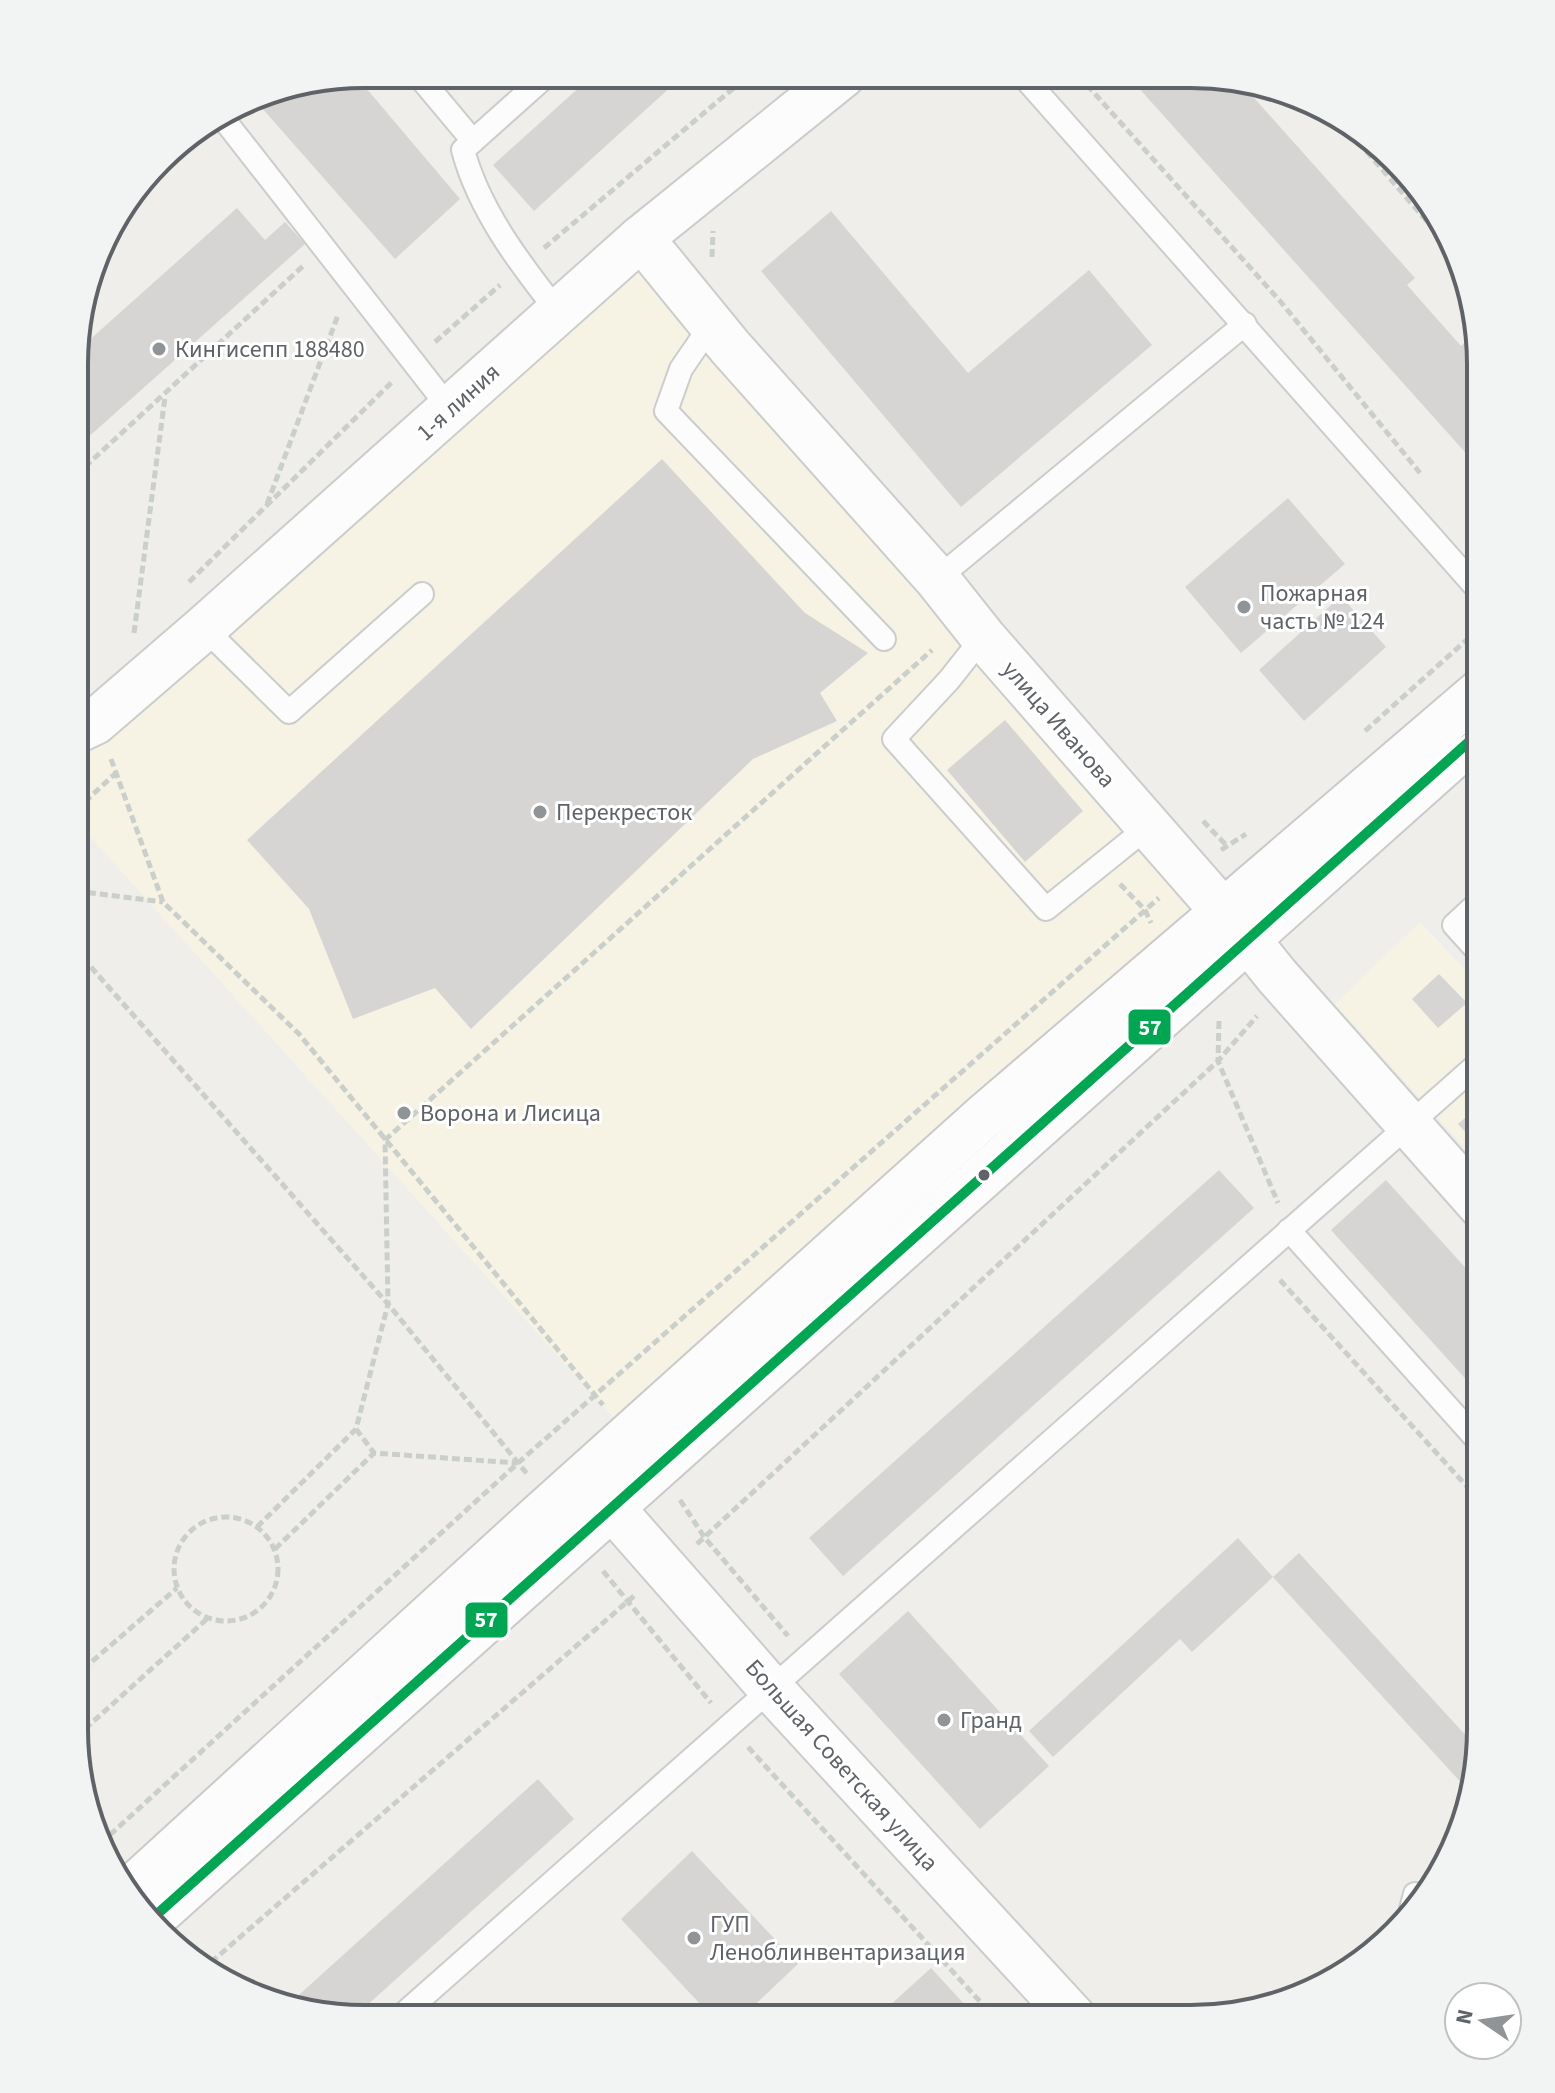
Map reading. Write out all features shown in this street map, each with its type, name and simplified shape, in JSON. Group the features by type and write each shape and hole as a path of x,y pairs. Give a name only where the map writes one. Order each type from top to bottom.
{"street":[{"name":"1-я линия","path":"88,724 204,628 641,238 827,88"},
{"name":"улица Иванова","path":"641,238 711,325 937,579 975,647 1149,826 1466,1189"},
{"path":"1236,926 1467,705"},
{"path":"159,1913 658,1467 1183,972 1236,926 1467,742"},
{"path":"136,1885 982,1118 1183,972"},
{"name":"Большая Советская улица","path":"612,1508 772,1690 1062,2005"}],"lane":[{"path":"429,88 473,141"},
{"path":"532,88 463,150 470,177 522,266 558,312"},
{"path":"1034,88 1467,577"},
{"path":"228,124 450,409"},
{"path":"937,579 1245,324"},
{"path":"711,325 681,369 666,411 884,639"},
{"path":"204,628 289,712 422,594"},
{"path":"975,647 894,739 1046,909 1149,826"},
{"path":"1467,913 1454,925 1467,939"},
{"path":"414,2005 1466,1074"},
{"path":"1289,1230 1466,1428"}],"path":[{"path":"1090,88 1280,301 1421,474"},
{"path":"1368,153 1427,221"},
{"path":"88,464 324,246"},
{"path":"266,506 351,281"},
{"path":"134,635 165,396"},
{"path":"1363,733 1467,640"},
{"path":"257,1527 356,1429 388,1304 385,1140 930,650 975,647"},
{"path":"88,730 117,772 163,902 299,1034 630,1435"},
{"path":"88,799 117,772"},
{"path":"110,1835 518,1463 1145,910 1189,872 1248,832"},
{"path":"1102,865 1145,910 1164,950 1220,1015 1218,1061 1289,1230"},
{"path":"88,893 163,902"},
{"path":"88,964 388,1304 518,1463"},
{"path":"214,1960 665,1568 705,1538 1218,1061 1267,1005 1277,976"},
{"path":"1259,1257 1466,1486"},
{"path":"356,1429 374,1453"},
{"path":"274,1550 374,1453 518,1463"},
{"path":"658,1467 705,1538 807,1659"},
{"path":"225,1516 242,1519 257,1527 274,1550 278,1566 276,1583 269,1599 257,1611 241,1619 225,1622 208,1618 184,1601 177,1588 173,1571 175,1555 194,1527 209,1519 225,1516"},
{"path":"88,1665 177,1588"},
{"path":"88,1726 208,1618"}],"shaded area":[{"path":"641,238 1248,940 658,1467 88,834 88,701"},
{"path":"1420,922 1467,971 1466,1150 1335,1004"}],"building":[{"path":"366,88 460,199 395,259 262,108 292,97 328,90"},
{"path":"579,88 670,88 534,211 493,165"},
{"path":"1139,88 1227,90 1251,95 1415,278 1407,285 1461,346 1466,342 1467,454"},
{"path":"237,208 265,240 285,222 305,244 88,437 89,340"},
{"path":"831,211 968,373 1089,270 1152,345 961,507 761,271"},
{"path":"662,459 805,613 868,653 820,693 837,721 753,759 471,1029 435,988 353,1019 309,909 247,840"},
{"path":"1288,498 1345,564 1241,653 1185,587"},
{"path":"1341,596 1386,647 1304,721 1259,670"},
{"path":"1005,720 1083,811 1025,862 947,770"},
{"path":"1439,974 1467,1003 1438,1028 1412,999"},
{"path":"1466,1117 1466,1133 1458,1124"},
{"path":"1219,1170 1254,1208 843,1576 809,1538"},
{"path":"1386,1180 1466,1269 1466,1380 1331,1230"},
{"path":"1238,1538 1273,1577 1192,1652 1180,1639 1053,1757 1029,1731"},
{"path":"1299,1553 1466,1736 1462,1783 1273,1577"},
{"name":"Гранд","path":"908,1611 1049,1766 980,1829 839,1674"},
{"path":"538,1779 574,1819 367,2005 328,2003 297,1997"},
{"path":"692,1851 798,1964 755,2005 701,2005 621,1919"},
{"path":"931,1968 965,2005 890,2005"}],"transit line":[{"name":"57","path":"159,1913 1467,744"}],"place":[{"name":"Кингисепп 188480","path":"159,349"},
{"name":"Пожарная часть № 124","path":"1244,607"},
{"name":"Перекресток","path":"540,812"},
{"name":"Ворона и Лисица","path":"404,1113"},
{"name":"Гранд","path":"944,1720"},
{"name":"ГУП Леноблинвентаризация","path":"694,1938"}]}
